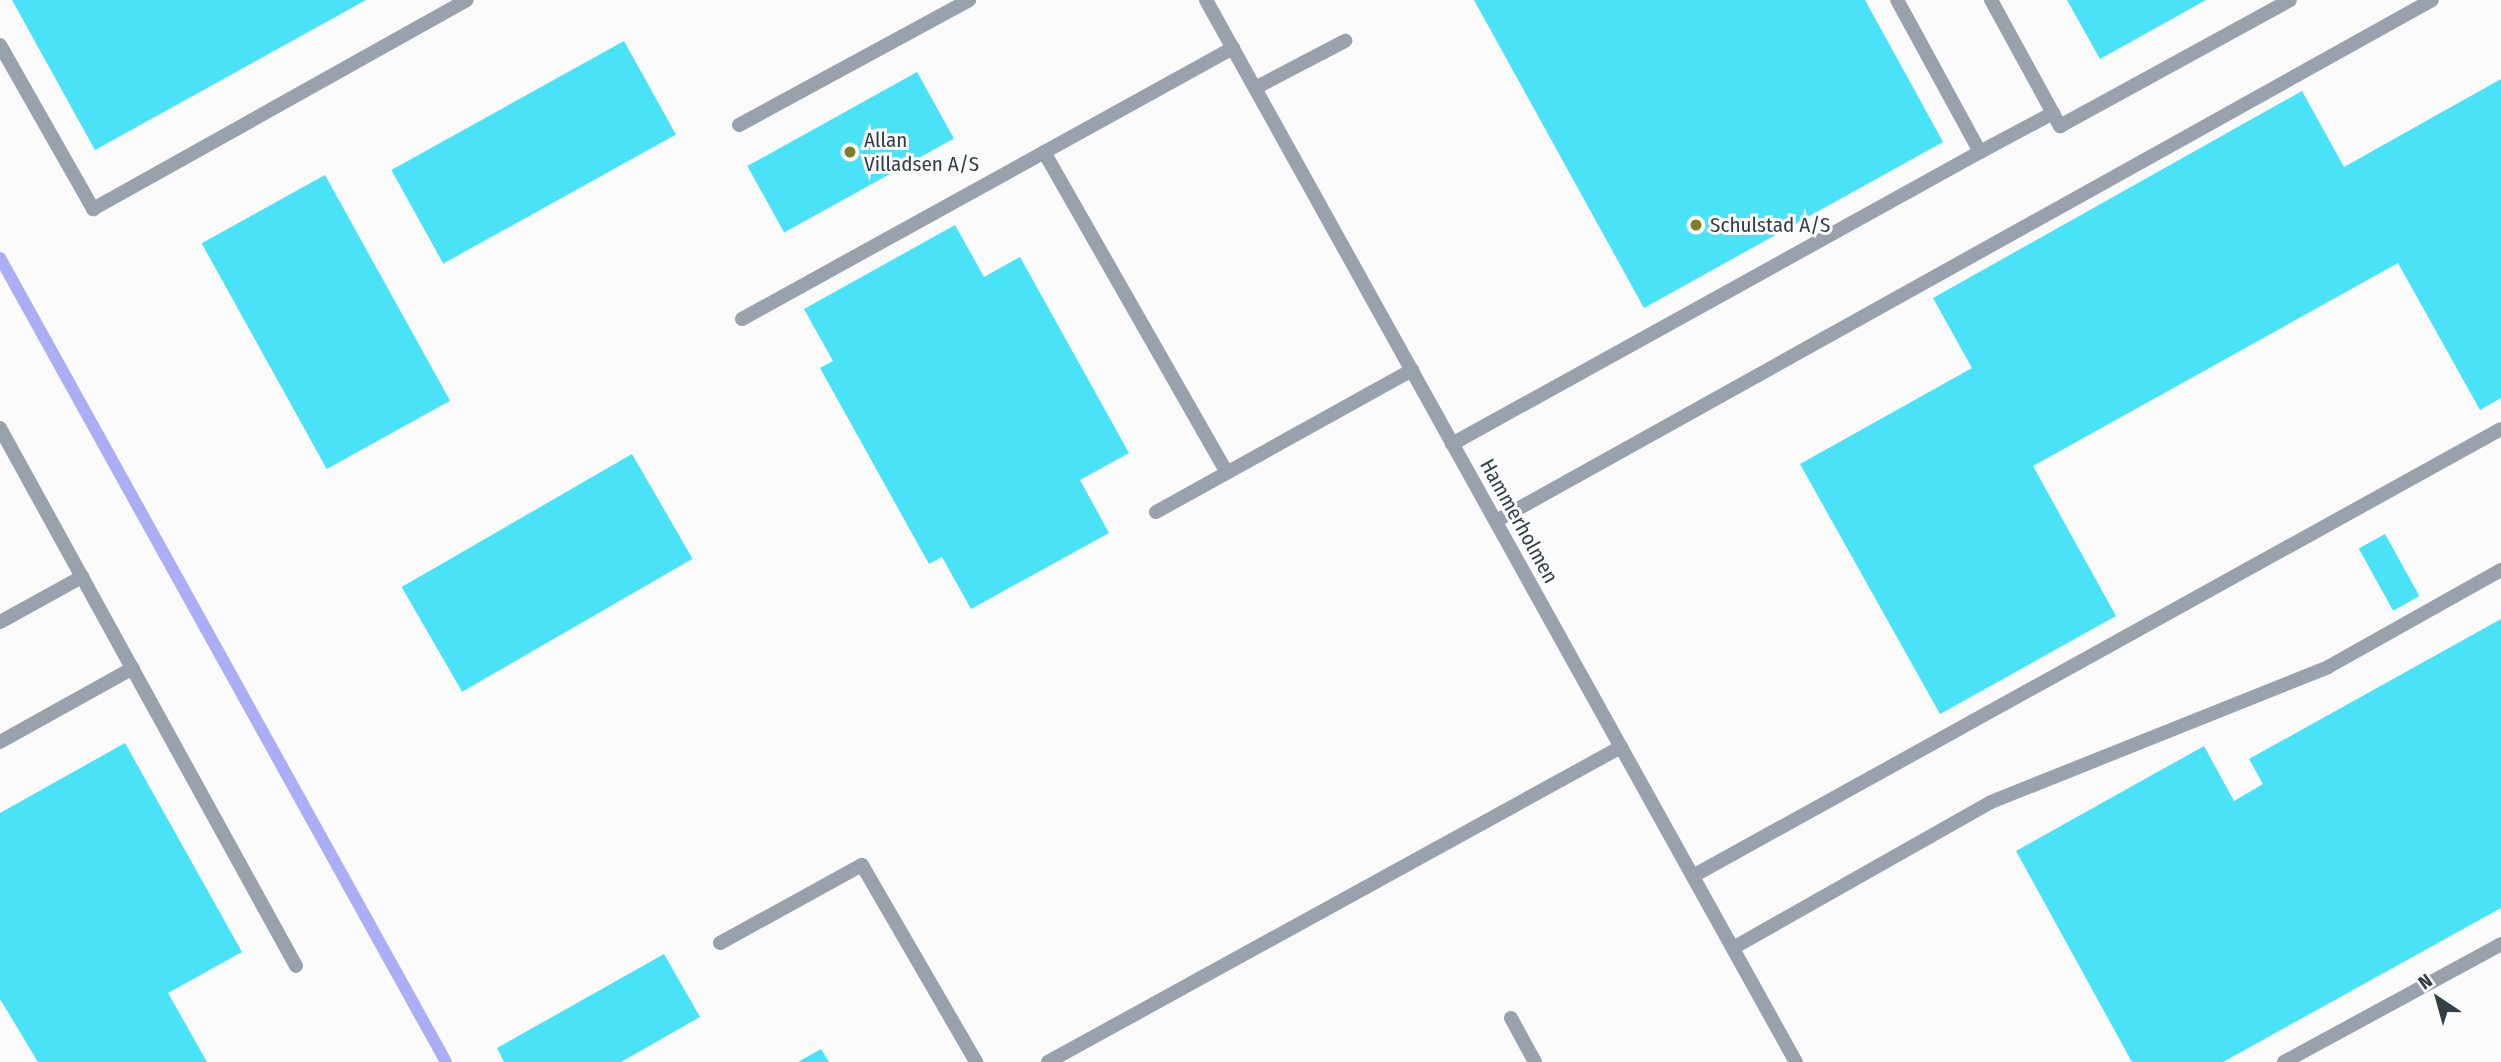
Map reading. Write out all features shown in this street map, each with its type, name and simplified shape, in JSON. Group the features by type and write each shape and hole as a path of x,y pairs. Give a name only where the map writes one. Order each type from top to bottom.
{"street":[{"path":"0,45 93,209 467,0"},
{"path":"739,125 969,0"},
{"name":"Hammerholmen","path":"1206,0 1796,1062"},
{"path":"1897,0 1980,152"},
{"path":"1991,0 2060,126 2290,0"},
{"path":"1496,521 2432,0"},
{"path":"1255,88 1345,41"},
{"path":"743,319 1233,48"},
{"path":"1452,444 2053,113"},
{"path":"1044,152 1227,473"},
{"path":"1156,512 1412,370"},
{"path":"0,428 296,966"},
{"path":"1693,876 2501,429"},
{"path":"1733,948 1991,802 2328,667 2501,570"},
{"path":"0,622 82,576"},
{"path":"0,743 133,668"},
{"path":"1048,1062 1621,747"},
{"path":"720,943 862,865 976,1062"},
{"path":"2284,1062 2501,944"},
{"path":"1511,1018 1535,1062"}],"building":[{"path":"12,0 366,0 95,150"},
{"name":"Schulstad A/S","path":"1474,0 1865,0 1943,142 1644,308"},
{"path":"2067,0 2206,0 2100,59"},
{"path":"624,41 676,135 443,264 391,170"},
{"name":"Allan Villadsen A/S","path":"917,72 954,138 784,233 747,166"},
{"path":"2501,79 2501,398 2480,410 2398,263 2033,466 2116,616 1940,714 1800,464 1972,368 1933,298 2302,91 2344,167"},
{"path":"325,175 450,401 327,469 202,243"},
{"path":"955,225 984,277 1020,257 1129,453 1080,480 1109,533 971,609 942,557 929,564 820,368 833,361 804,309"},
{"path":"632,454 692,559 462,692 402,587"},
{"path":"2385,534 2419,596 2393,611 2359,549"},
{"path":"2501,619 2501,908 2223,1062 2132,1062 2016,851 2204,746 2234,801 2263,784 2249,759"},
{"path":"125,743 242,952 168,993 207,1062 38,1062 0,999 0,813"},
{"path":"664,954 700,1017 621,1062 504,1062 497,1048"},
{"path":"821,1049 829,1062 798,1062"}],"waterway":[{"path":"0,258 446,1062"}],"place":[{"name":"Allan Villadsen A/S","path":"850,152"},
{"name":"Schulstad A/S","path":"1696,225"}]}
